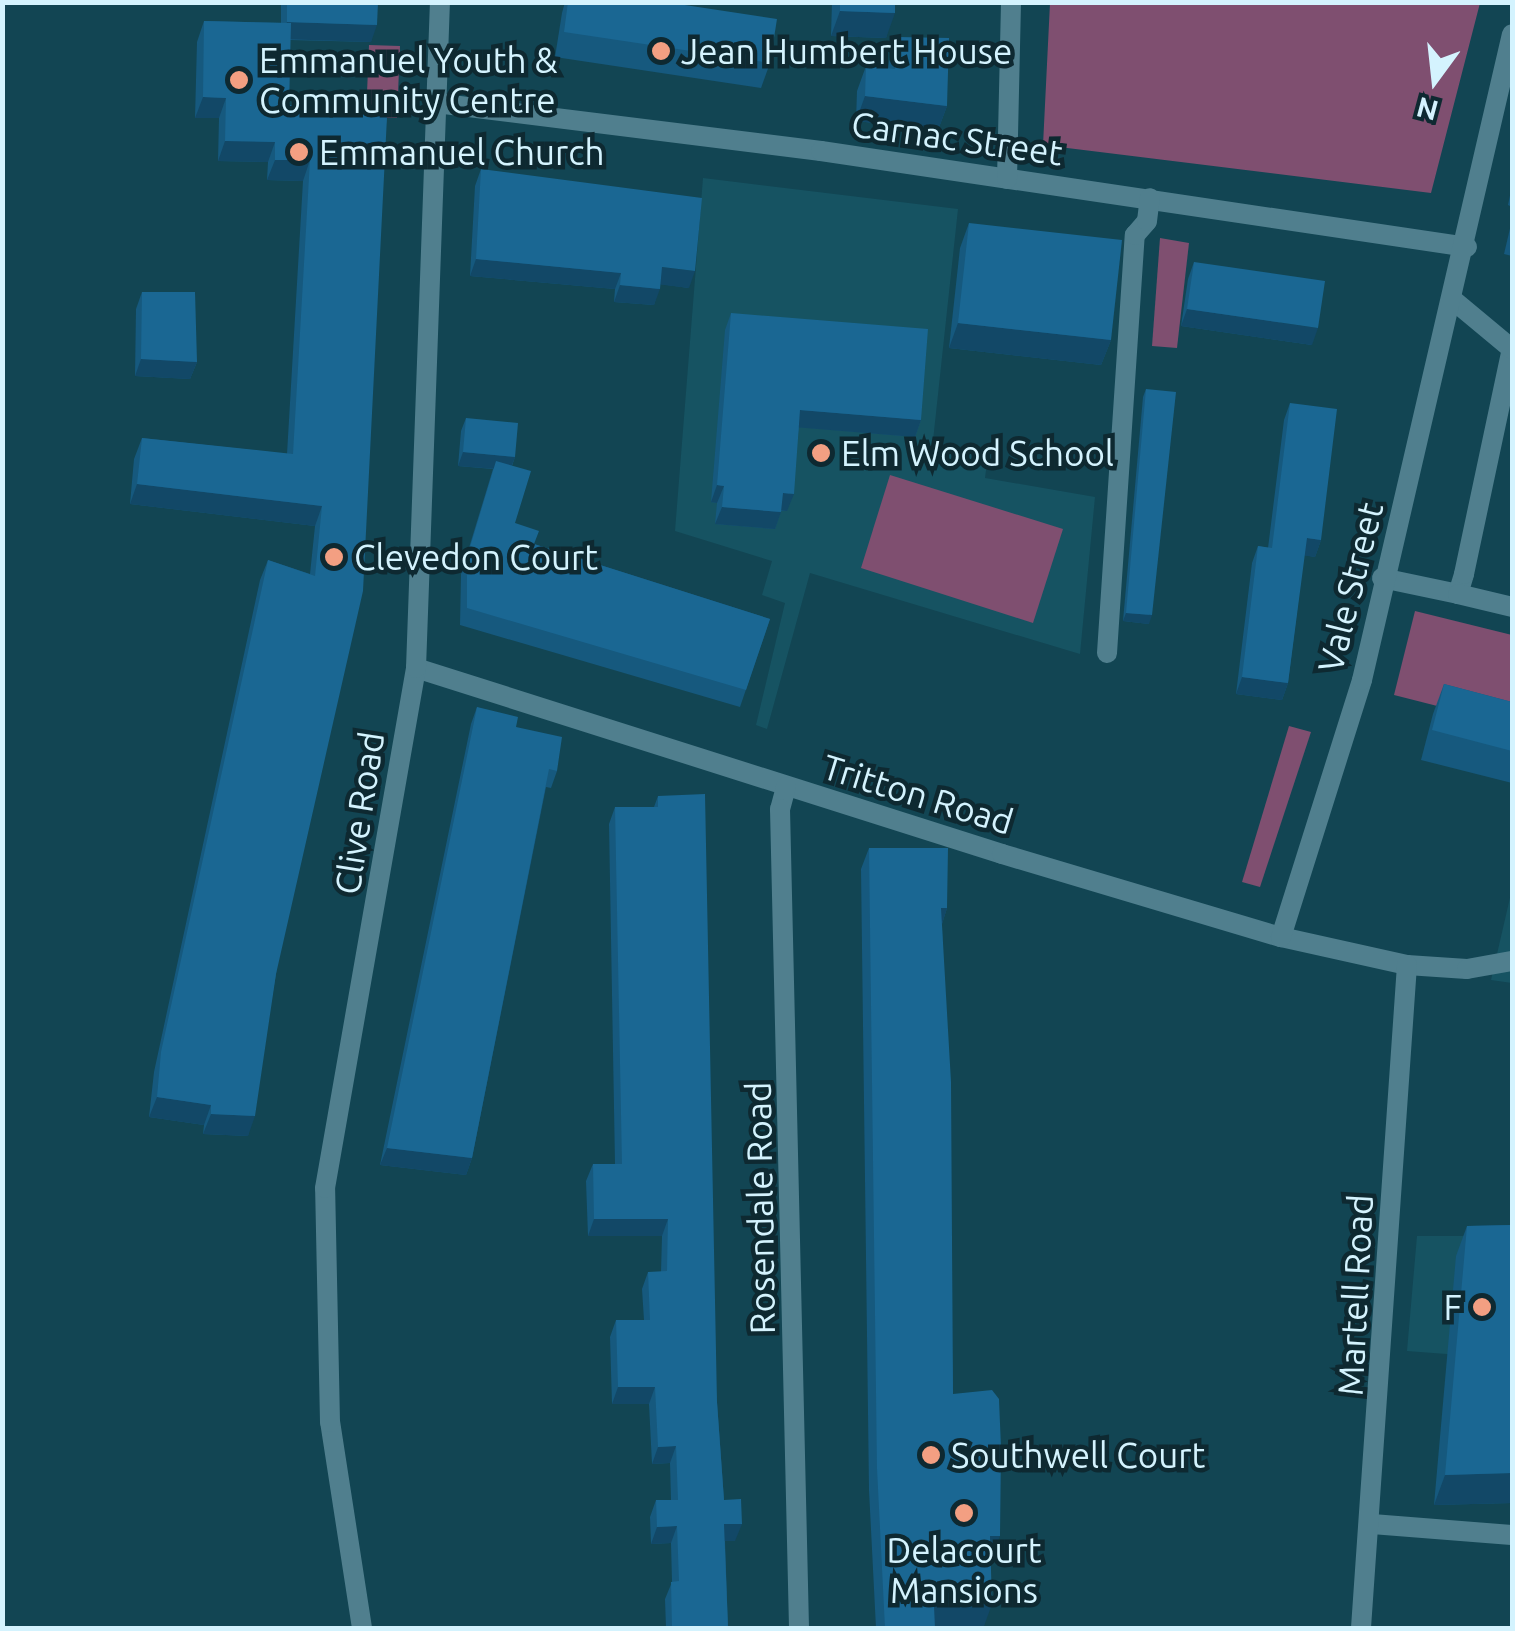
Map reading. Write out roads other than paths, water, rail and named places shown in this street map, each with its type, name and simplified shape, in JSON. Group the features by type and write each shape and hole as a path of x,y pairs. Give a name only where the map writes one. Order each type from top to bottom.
{"street":[{"name":"Clive Road","path":"362,1628 330,1422 326,1188 416,668 434,312 440,2"},
{"path":"1007,179 1011,2"},
{"name":"Vale Street","path":"1280,937 1362,680 1382,578 1467,247 1509,63 1512,34"},
{"name":"Carnac Street","path":"436,103 1150,198 1467,247"},
{"path":"1107,653 1135,235 1147,221 1150,198"},
{"path":"1453,300 1512,349 1461,584"},
{"path":"1382,578 1461,584 1512,607"},
{"name":"Tritton Road","path":"416,668 786,787 1280,937 1407,965 1467,969 1512,961"},
{"name":"Rosendale Road","path":"786,787 780,809 800,1628"},
{"name":"Martell Road","path":"1361,1628 1372,1524 1407,965"},
{"path":"1372,1524 1512,1535"}],"place":[{"name":"Jean Humbert House","path":"661,51"},
{"name":"Emmanuel Youth & Community Centre","path":"239,80"},
{"name":"Emmanuel Church","path":"299,152"},
{"name":"Elm Wood School","path":"821,453"},
{"name":"Clevedon Court","path":"334,557"},
{"name":"F","path":"1482,1307"},
{"name":"Southwell Court","path":"931,1455"},
{"name":"Delacourt Mansions","path":"964,1513"}]}
